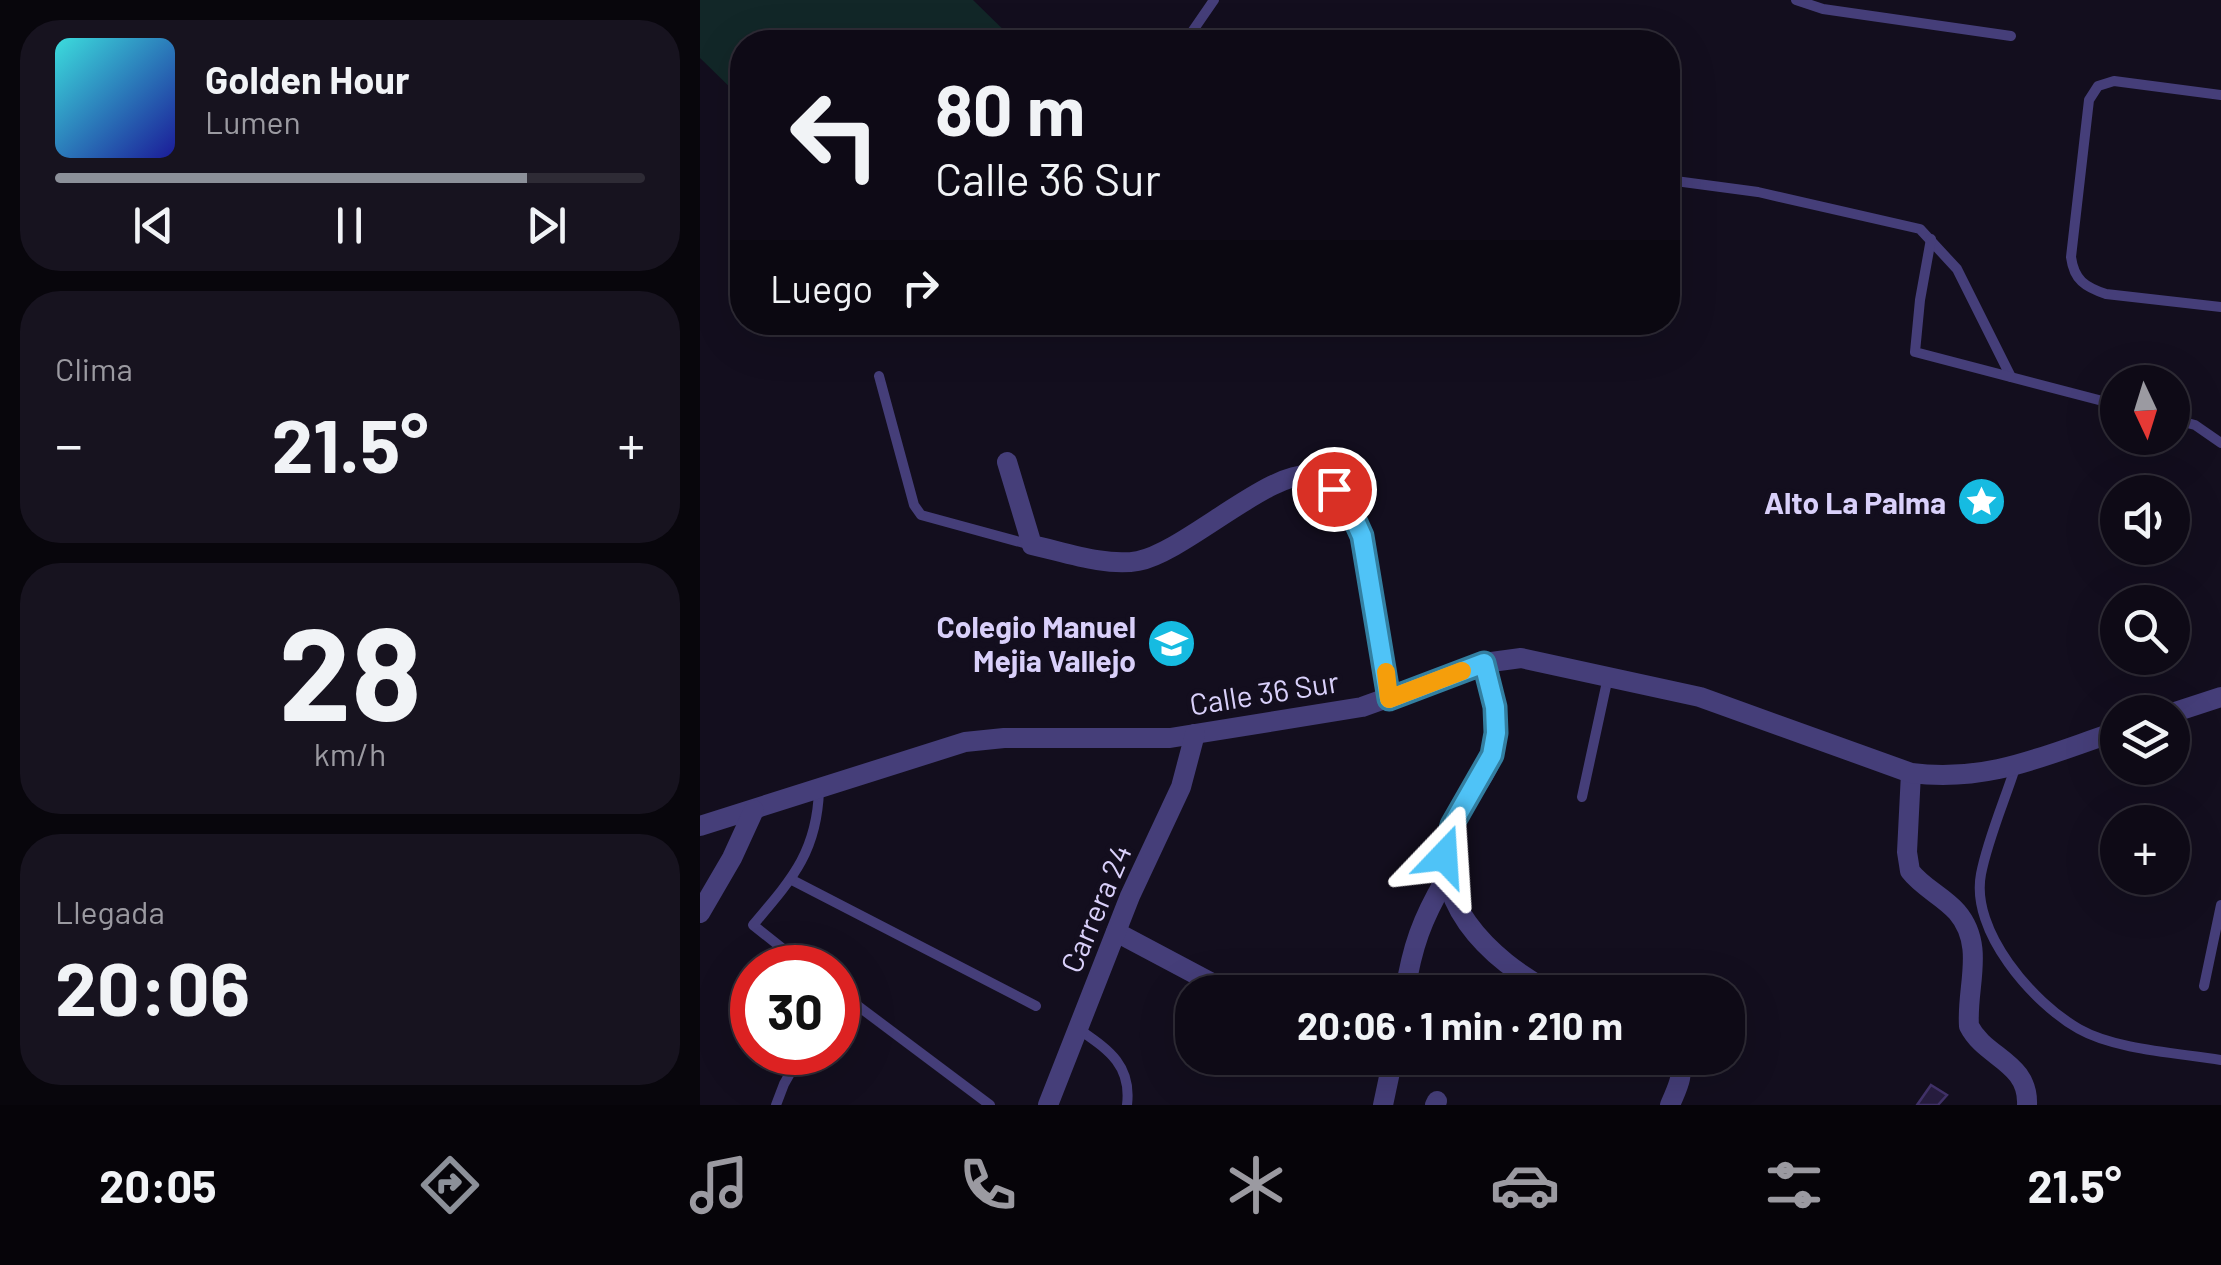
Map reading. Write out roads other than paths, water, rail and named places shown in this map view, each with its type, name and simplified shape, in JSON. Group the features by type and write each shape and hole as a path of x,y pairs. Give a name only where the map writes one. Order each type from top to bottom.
{"street":[{"path":"1007,462 1032,545 1102,559 1137,561 1167,550 1286,479 1314,475 1326,481 1342,499 1362,536 1389,699"},
{"name":"Calle 36 Sur","path":"700,826 965,742 1004,738 1133,740 1195,734 1362,707 1484,663 1521,658 1700,697 1911,773 1963,777 2100,737"},
{"path":"1484,663 1495,707 1496,733 1483,776 1452,825 1444,856 1445,880 1480,940 1522,975"},
{"path":"2190,707 2221,697"},
{"name":"Carrera 24","path":"1048,1105 1116,932 1181,787 1195,734"},
{"path":"1911,773 1907,852 1910,871 1916,880 1948,903 1964,923 1974,954 1969,1026 1974,1035 2022,1077 2028,1105"},
{"path":"700,912 732,858 754,810"},
{"path":"1409,975 1420,927 1445,880"},
{"path":"1116,932 1197,975"},
{"path":"1383,1105 1389,1075"},
{"path":"1670,1105 1681,1075"}],"lane":[{"path":"1193,30 1214,0"},
{"path":"1796,0 1823,9 2011,36"},
{"path":"2221,95 2114,81 2098,86 2089,100 2071,257 2073,272 2090,288 2106,294 2221,307"},
{"path":"1680,182 1758,192 1920,230 1956,270 2011,377"},
{"path":"1930,239 1915,352 2100,400"},
{"path":"879,376 914,505 921,514 1032,545"},
{"path":"2190,424 2221,443"},
{"path":"1582,797 1608,676"},
{"path":"2016,764 1981,875 1982,909 1996,948 2012,968 2078,1028 2149,1049 2221,1060"},
{"path":"779,945 753,925 792,880 810,847 819,789"},
{"path":"792,880 1036,1006"},
{"path":"2204,986 2221,905"},
{"path":"860,1011 990,1105"},
{"path":"1077,1028 1107,1050 1126,1073 1127,1105"},
{"path":"776,1105 789,1075"}],"place":[{"name":"Alto La Palma","path":"1981,502"},
{"name":"Colegio Manuel Mejia Vallejo","path":"1171,643"}]}
